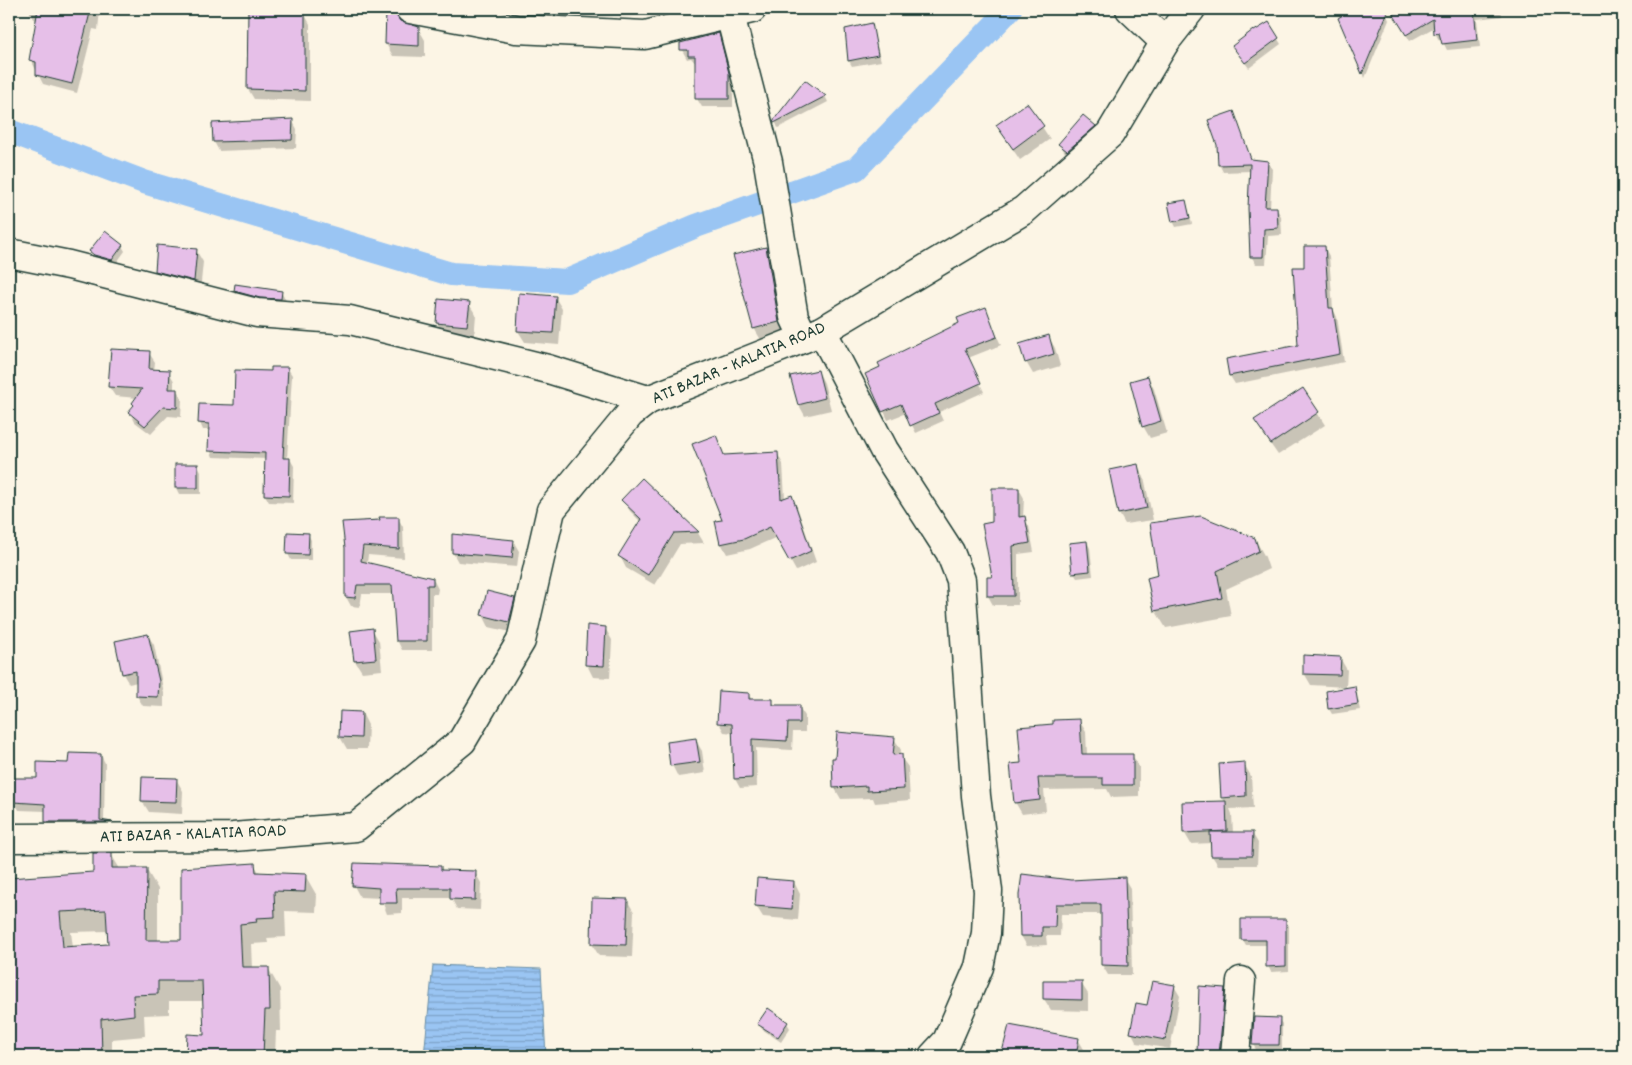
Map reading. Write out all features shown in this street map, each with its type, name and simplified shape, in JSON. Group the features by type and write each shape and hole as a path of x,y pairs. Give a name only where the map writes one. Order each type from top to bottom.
{"street":[{"path":"410,9 516,29 645,35 741,12 794,317 813,334 884,450 950,552 961,580 976,796 988,891 986,933 979,967 947,1041 933,1056"},
{"path":"1130,9 1165,42"},
{"name":"ATI BAZAR - KALATIA ROAD","path":"9,838 233,837 356,827 462,741 521,642 551,510 630,414 648,400 813,334 1024,210 1110,134 1165,42 1191,9"},
{"path":"9,253 69,265 257,313 350,320 548,369 648,400"},
{"path":"1235,1056 1241,981"}],"water":[{"path":"433,965 541,969 546,1056 424,1056"}],"building":[{"path":"38,9 91,9 72,84 36,75 36,62 29,60"},
{"path":"248,9 305,12 305,91 247,89"},
{"path":"1353,9 1389,9 1362,74 1338,18"},
{"path":"1390,9 1474,9 1477,40 1442,44 1439,33 1434,34 1433,19 1406,35"},
{"path":"386,12 395,13 400,21 419,27 419,46 385,44"},
{"path":"1269,22 1279,38 1245,63 1232,46 1253,30"},
{"path":"872,23 878,55 848,61 845,29"},
{"path":"719,33 729,73 729,99 695,99 695,56 688,56 688,50 680,50 680,43"},
{"path":"805,80 826,96 774,123 773,121"},
{"path":"1027,103 1044,126 1013,149 996,125"},
{"path":"1234,111 1251,159 1268,161 1265,207 1277,207 1278,228 1264,229 1263,257 1250,257 1248,208 1250,164 1218,165 1217,145 1208,120"},
{"path":"1083,115 1096,126 1067,151 1058,144"},
{"path":"293,119 292,140 213,142 212,123"},
{"path":"1186,200 1190,218 1172,222 1168,203"},
{"path":"105,231 123,245 112,260 94,255 89,251"},
{"path":"157,245 197,249 194,281 155,271"},
{"path":"1304,246 1325,246 1329,308 1333,308 1340,354 1229,376 1226,359 1298,345 1293,267 1304,267"},
{"path":"766,247 779,322 753,329 733,255"},
{"path":"235,284 282,291 281,299 260,298 234,291"},
{"path":"519,293 556,296 553,333 517,331"},
{"path":"438,299 470,302 467,326 436,323"},
{"path":"986,307 997,337 965,349 981,383 935,404 939,413 910,426 901,404 882,412 865,374 880,367 878,363 959,323 957,318"},
{"path":"1049,335 1054,354 1025,363 1019,344"},
{"path":"111,349 150,351 149,369 170,370 169,389 177,389 177,408 163,407 145,426 128,412 142,389 108,387"},
{"path":"271,367 288,367 283,458 290,458 289,496 264,495 265,453 208,451 209,424 198,423 199,404 234,405 235,370 271,371"},
{"path":"818,370 825,398 798,405 790,376"},
{"path":"1148,376 1161,421 1142,427 1130,381"},
{"path":"1303,388 1319,412 1271,444 1254,420"},
{"path":"716,435 724,455 778,452 781,499 792,495 811,551 789,561 770,527 744,539 720,544 715,521 722,520 692,444"},
{"path":"175,464 198,464 198,488 175,488"},
{"path":"1138,464 1147,508 1118,514 1109,470"},
{"path":"642,478 699,532 674,533 648,575 618,556 641,519 621,500"},
{"path":"992,488 1019,488 1019,517 1025,516 1030,543 1013,546 1014,596 987,596 987,577 992,577 982,524 992,522"},
{"path":"1201,516 1255,538 1259,551 1217,571 1222,598 1154,611 1147,578 1158,575 1150,523"},
{"path":"379,517 399,517 399,549 363,546 361,561 433,578 433,585 427,585 427,641 396,641 392,585 357,585 355,598 345,597 345,548 342,522 380,520"},
{"path":"287,532 309,533 308,555 286,554"},
{"path":"452,534 514,540 512,558 452,553"},
{"path":"1087,541 1090,571 1072,573 1069,543"},
{"path":"487,591 515,598 509,622 481,615"},
{"path":"587,625 606,627 604,666 585,665"},
{"path":"373,628 376,659 354,661 350,631"},
{"path":"148,634 159,681 158,697 136,696 136,671 122,674 115,641"},
{"path":"1303,655 1341,657 1340,675 1303,674"},
{"path":"1355,686 1358,704 1328,709 1326,691"},
{"path":"719,691 749,693 749,699 773,699 773,705 800,705 800,723 788,723 787,741 752,739 752,778 734,779 732,724 717,723"},
{"path":"340,711 362,712 361,738 339,737"},
{"path":"1080,719 1082,754 1133,754 1133,785 1103,785 1103,778 1038,778 1040,800 1014,803 1010,764 1021,763 1018,727 1053,724 1053,720"},
{"path":"837,732 895,737 893,755 902,754 904,789 867,791 867,786 833,788 832,758 835,758"},
{"path":"696,738 700,762 670,766 667,742"},
{"path":"69,753 101,754 100,820 112,822 45,822 45,804 13,802 13,778 37,778 37,762 68,763"},
{"path":"1245,762 1246,796 1221,798 1219,764"},
{"path":"142,777 177,778 176,802 141,801"},
{"path":"1226,801 1227,831 1183,833 1182,802"},
{"path":"1210,832 1253,832 1252,856 1211,856"},
{"path":"93,853 112,853 112,868 147,868 146,940 181,940 181,868 255,863 256,872 306,874 305,892 274,891 275,917 256,918 257,922 240,924 242,967 269,967 270,1010 265,1010 263,1056 186,1055 187,1034 204,1035 202,981 158,981 158,994 133,995 134,1015 101,1019 102,1056 9,1056 9,878 93,872","holes":["106,910 108,944 63,947 60,912"]},
{"path":"354,863 441,866 441,870 476,871 475,900 450,899 450,888 396,888 397,903 379,903 379,888 352,886"},
{"path":"1022,874 1071,880 1125,877 1128,966 1101,965 1101,904 1056,904 1055,927 1042,927 1042,936 1020,936 1019,895"},
{"path":"757,878 794,881 792,909 755,906"},
{"path":"592,898 628,899 626,945 591,944"},
{"path":"1241,919 1286,919 1286,966 1266,967 1266,940 1241,940"},
{"path":"1043,981 1082,981 1082,1000 1043,999"},
{"path":"1152,981 1175,985 1165,1040 1130,1033 1136,1003 1147,1005"},
{"path":"1199,986 1225,988 1219,1055 1197,1054"},
{"path":"768,1008 788,1022 778,1037 757,1024"},
{"path":"1254,1017 1280,1018 1279,1045 1252,1045"},
{"path":"1009,1025 1079,1038 1076,1056 1001,1056"}],"waterway":[{"path":"9,131 144,182 451,274 567,281 696,226 856,169 1010,9"}]}
